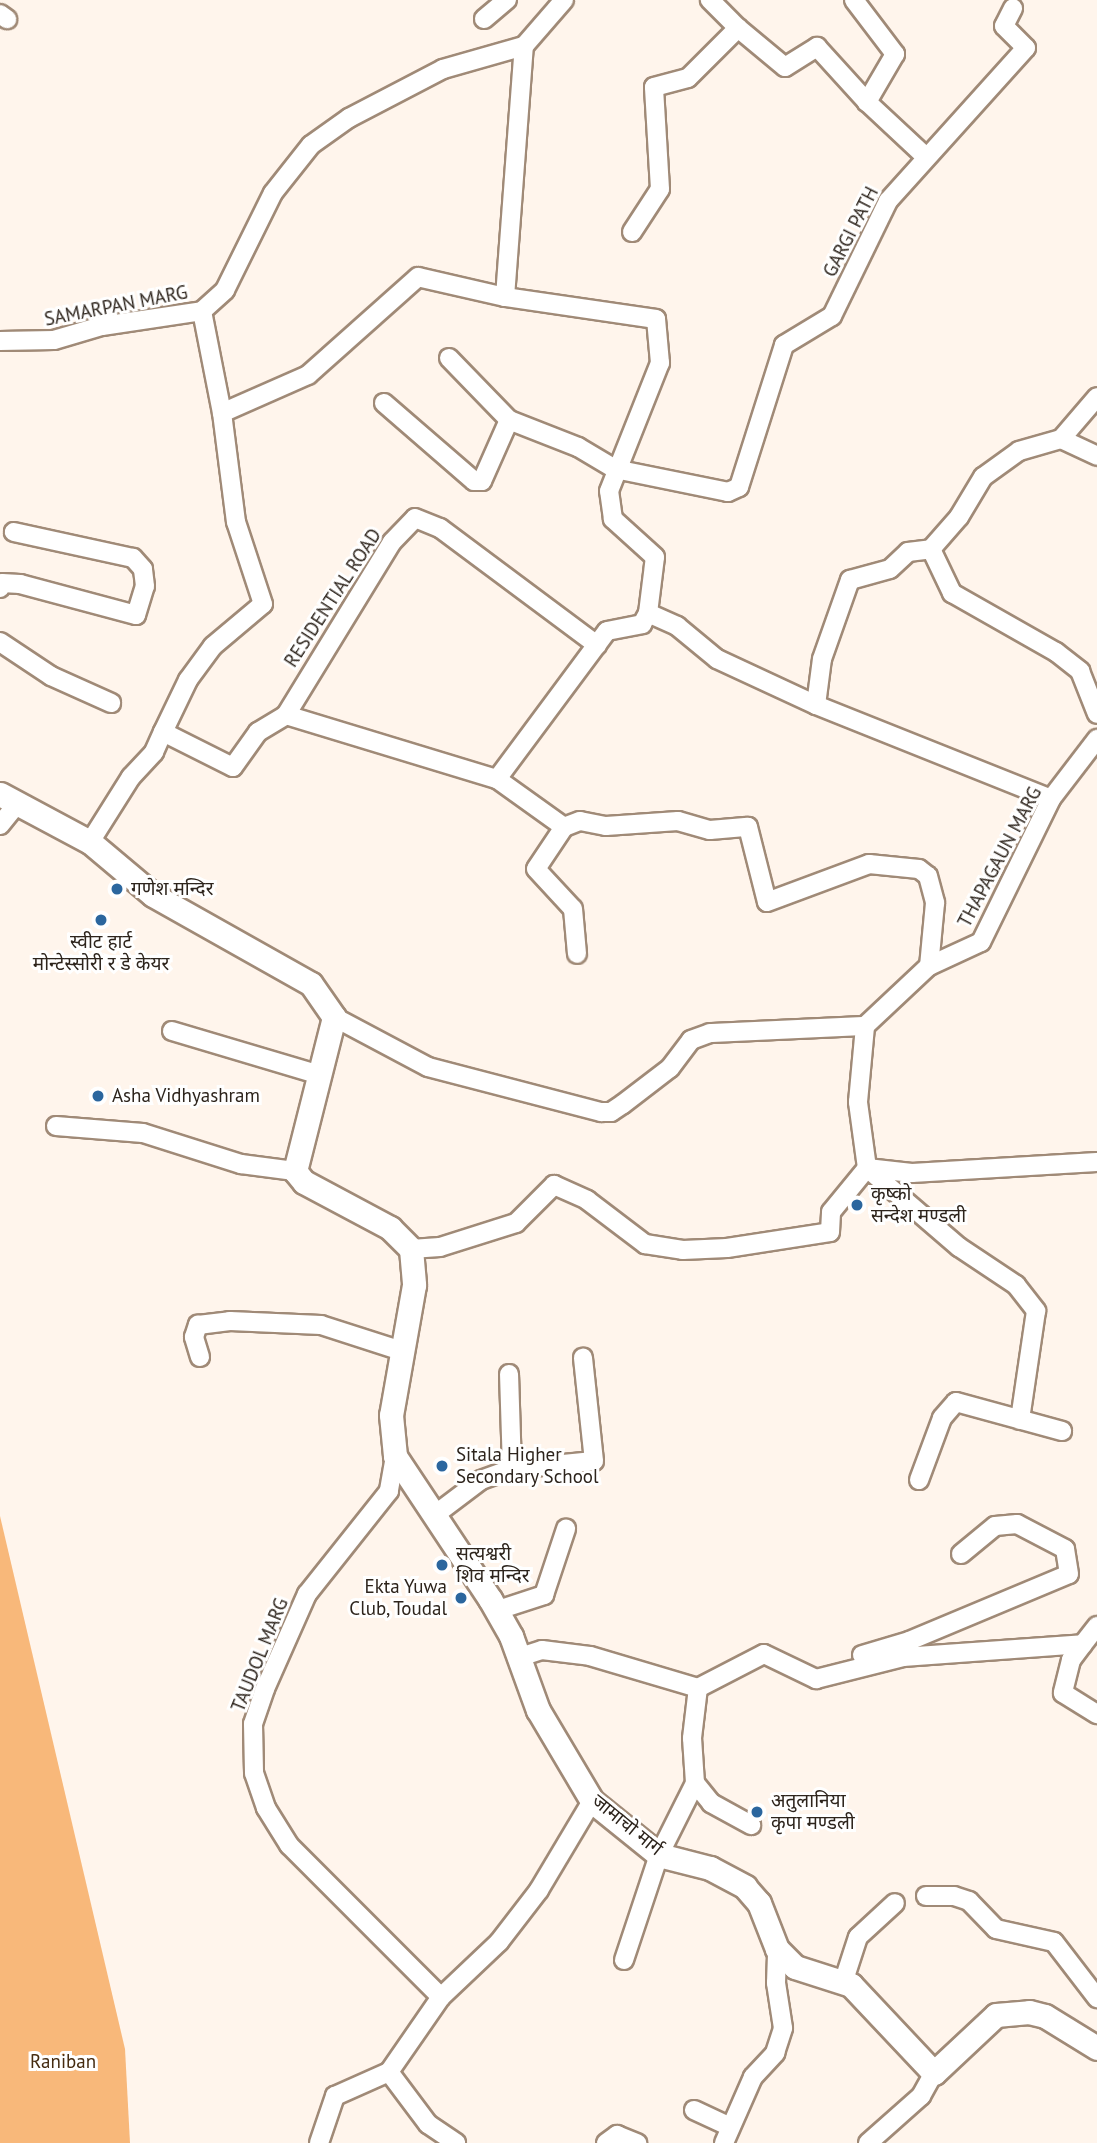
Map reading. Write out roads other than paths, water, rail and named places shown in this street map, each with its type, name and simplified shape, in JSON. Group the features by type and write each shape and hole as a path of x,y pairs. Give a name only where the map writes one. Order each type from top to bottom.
{"street":[{"path":"484,19 507,0"},
{"path":"505,296 524,46 564,0"},
{"path":"710,0 738,28 785,67 817,47 867,102 925,156"},
{"path":"854,0 895,54 867,102"},
{"name":"GARGI PATH","path":"615,469 728,492 739,487 784,345 832,316 888,201 925,156 1026,48 1004,26 1013,8"},
{"path":"632,232 660,189 654,87 688,78 738,28"},
{"name":"SAMARPAN MARG","path":"0,341 54,340 102,326 202,311 225,290 273,193 311,145 349,118 443,69 524,46"},
{"path":"222,413 308,375 418,277 505,296 656,319 660,363 615,469 609,491 613,519 655,557 648,614 642,624 607,631 497,779"},
{"path":"90,842 131,777 154,752 188,680 213,646 263,604 236,522 222,413 202,311"},
{"path":"449,358 509,420 578,447 615,469"},
{"path":"816,705 822,659 850,580 890,569 908,552 931,549 959,517 983,477 1019,452 1061,439 1097,397"},
{"path":"384,403 474,481 482,481 509,420"},
{"path":"1061,439 1097,456"},
{"name":"RESIDENTIAL ROAD","path":"286,715 392,542 415,518 440,528 597,645"},
{"path":"0,587 2,583 20,584 136,615 145,586 143,569 133,558 14,532"},
{"path":"931,549 952,593 1056,652 1080,671 1097,714"},
{"path":"648,614 677,626 717,659 816,705 1051,799"},
{"path":"0,642 51,676 111,703"},
{"path":"163,732 233,767 258,732 286,715 497,779 564,828"},
{"name":"THAPAGAUN MARG","path":"865,1026 929,966 981,942 1051,799 1097,738"},
{"path":"0,825 8,799 90,842 153,895 311,984 334,1017 428,1067 611,1112 670,1068 691,1040 710,1033 865,1026 858,1102 867,1168 959,1247 1016,1285 1036,1311 1020,1420"},
{"path":"577,954 573,909 536,869 564,828 580,821 606,826 678,821 710,830 748,827 767,902 870,864 919,869 928,876 934,903 929,966"},
{"path":"295,1171 334,1017"},
{"path":"172,1031 320,1075"},
{"path":"56,1126 143,1133 241,1164 295,1171 304,1182 390,1228 411,1249 440,1247 516,1223 554,1185 587,1200 645,1244 683,1250 727,1248 830,1232 831,1212 867,1168"},
{"path":"867,1168 912,1173 1097,1161"},
{"name":"जामाचो मार्ग","path":"411,1249 414,1286 399,1350 391,1415 395,1456 407,1479 436,1514 511,1636 538,1710 592,1801 659,1855 710,1868 745,1887 759,1903 777,1949"},
{"path":"200,1357 194,1337 198,1325 230,1321 321,1325 399,1350"},
{"path":"436,1514 481,1480 512,1469 594,1461 583,1358"},
{"path":"509,1374 512,1469"},
{"path":"919,1480 942,1418 956,1402 1062,1431"},
{"name":"TAUDOL MARG","path":"395,1456 389,1491 307,1594 265,1689 253,1724 254,1773 266,1808 289,1845 441,1997"},
{"path":"798,1673 908,1641 1069,1574 1065,1549 1017,1524 995,1526 961,1554"},
{"path":"495,1612 544,1595 566,1529"},
{"path":"1097,1626 1071,1660 1063,1693 1097,1714"},
{"path":"517,1658 542,1650 590,1656 698,1688 764,1654 798,1673 816,1679 903,1657 1083,1644"},
{"path":"624,1960 659,1855 695,1783 692,1738 698,1688"},
{"path":"695,1783 711,1803 751,1825"},
{"path":"319,2143 335,2096 389,2072 441,1997 499,1942 539,1890 592,1801"},
{"path":"926,1896 954,1896 969,1901 996,1930 1054,1942 1097,1998"},
{"path":"844,1980 858,1937 895,1903"},
{"path":"777,1949 795,1968 844,1980 867,1997 934,2073"},
{"path":"694,2110 727,2135 753,2077 775,2053 783,2028 776,1983 777,1949"},
{"path":"868,2143 921,2096 934,2073 996,2015 1029,2012 1045,2016 1096,2045"},
{"path":"389,2072 428,2124 456,2143"},
{"path":"606,2143 617,2135 637,2143"}],"place":[{"name":"गणेश मन्दिर","path":"117,889"},
{"name":"स्वीट हार्ट मोन्टेस्सोरी र डे केयर","path":"101,920"},
{"name":"Asha Vidhyashram","path":"98,1096"},
{"name":"कृष्को सन्देश मण्डली","path":"857,1205"},
{"name":"Sitala Higher Secondary School","path":"442,1466"},
{"name":"सत्यश्वरी शिव मन्दिर","path":"442,1565"},
{"name":"Ekta Yuwa Club, Toudal","path":"461,1598"},
{"name":"अतुलानिया कृपा मण्डली","path":"757,1812"}],"park label":[{"name":"Raniban","path":"63,2062"}]}
